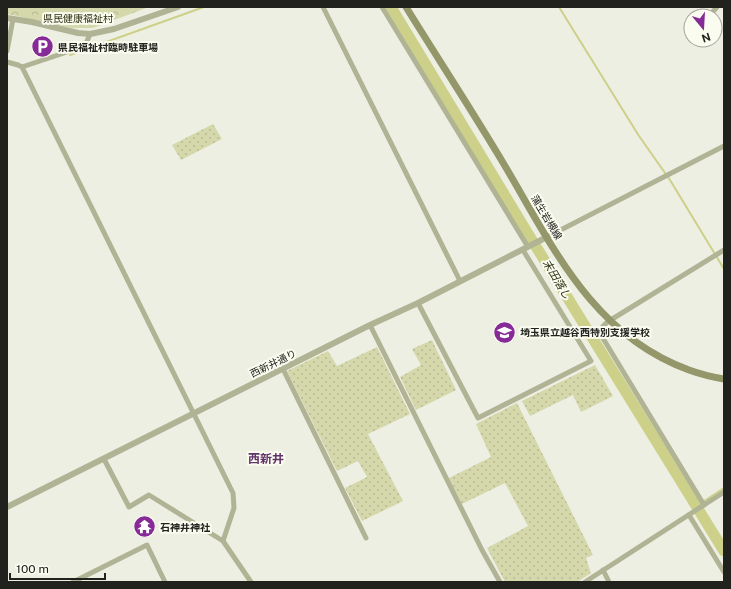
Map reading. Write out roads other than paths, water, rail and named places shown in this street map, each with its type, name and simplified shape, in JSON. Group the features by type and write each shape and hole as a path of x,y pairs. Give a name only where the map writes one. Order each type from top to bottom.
{"main road":[{"name":"蒲生岩槻線","path":"406,7 499,155 547,237 584,293 609,321 641,345 674,364 724,379"}],"street":[{"path":"7,51 10,18 78,33 90,34 114,29 178,7"},
{"path":"323,7 460,282"},
{"path":"382,7 592,361 478,418 418,303"},
{"path":"22,67 85,46 90,34"},
{"path":"7,62 22,67 234,493 234,508 223,541"},
{"path":"547,237 724,146"},
{"name":"西新井通り","path":"7,507 370,325 460,282 547,237"},
{"path":"704,505 601,335 602,327 609,321 724,250"},
{"path":"370,325 482,550 500,582"},
{"path":"283,369 366,538"},
{"path":"104,459 129,507 149,495 223,541 251,582"},
{"path":"585,582 724,492"},
{"path":"689,515 724,572"},
{"path":"74,582 147,545 166,582"},
{"path":"603,570 609,582"}],"waterway":[{"path":"70,55 204,7"},
{"name":"末田落し","path":"391,7 527,232 724,551"},
{"path":"559,7 639,136 670,180 724,269"},
{"path":"695,507 724,488"}],"place":[{"name":"県民福祉村臨時駐車場","path":"42,47"},
{"name":"埼玉県立越谷西特別支援学校","path":"504,332"},
{"name":"石神井神社","path":"144,527"}],"district":[{"name":"西新井","path":"266,459"}],"park label":[{"name":"県民健康福祉村","path":"78,18"}]}
